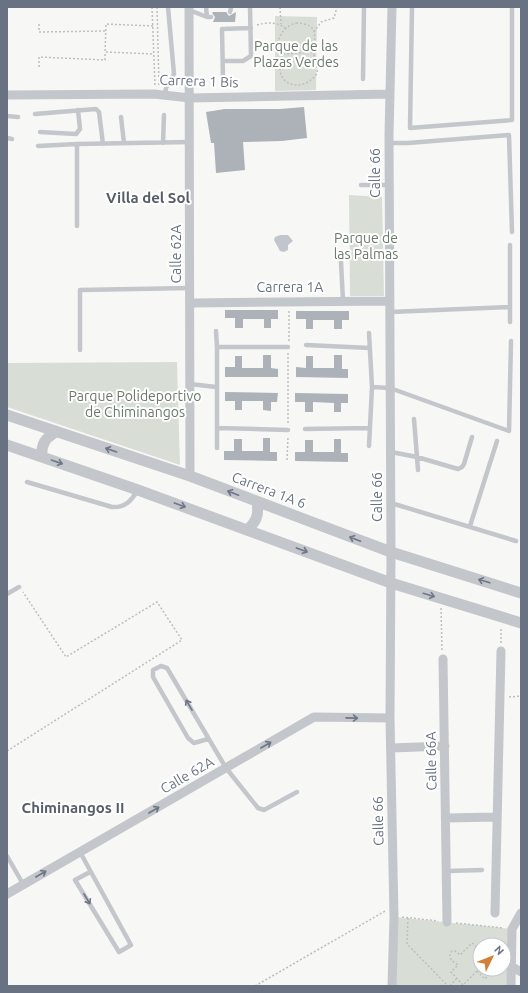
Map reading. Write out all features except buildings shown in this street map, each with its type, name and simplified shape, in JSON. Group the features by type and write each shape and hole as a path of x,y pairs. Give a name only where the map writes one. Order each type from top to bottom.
{"street":[{"name":"Calle 66","path":"392,7 389,143 391,452 390,718 394,906 392,986"},
{"name":"Calle 62A","path":"189,8 190,476"},
{"name":"Carrera 1 Bis","path":"7,95 162,94 190,98 390,94"},
{"name":"Carrera 1A","path":"190,303 390,301"},
{"name":"Carrera 1A 6","path":"7,415 190,476 391,552 521,593"},
{"path":"42,457 42,446 44,442 47,437 56,432"},
{"path":"7,446 138,490 391,583 521,623"},
{"path":"247,530 256,523 259,512 257,502"},
{"path":"495,913 500,651"},
{"name":"Calle 66A","path":"443,659 447,922"},
{"name":"Calle 62A","path":"7,894 314,717 390,718"},
{"path":"391,748 445,746"},
{"path":"446,818 497,817"},
{"path":"512,937 512,929 521,913"},
{"path":"512,967 521,972"}],"lane":[{"path":"162,94 174,74 168,7"},
{"path":"189,8 209,17 206,7"},
{"path":"222,61 243,61 251,56 250,7"},
{"path":"363,79 364,7"},
{"path":"412,7 410,128 512,120 512,7"},
{"path":"223,79 222,29 250,28"},
{"path":"40,132 76,134 80,129 78,110"},
{"path":"35,114 78,110 98,110 103,144"},
{"path":"163,142 164,115"},
{"path":"7,116 18,117"},
{"path":"122,116 124,143"},
{"path":"389,143 408,143 509,135 512,232"},
{"path":"38,146 190,142"},
{"path":"77,226 78,144"},
{"path":"361,185 390,185"},
{"path":"510,245 510,322"},
{"path":"341,262 343,301"},
{"path":"80,350 80,290 190,288"},
{"path":"390,312 509,307"},
{"path":"216,331 217,448"},
{"path":"369,332 372,387 369,446"},
{"path":"372,387 390,388 509,431 511,341"},
{"path":"306,345 370,348"},
{"path":"217,347 288,347"},
{"path":"190,384 216,387"},
{"path":"414,419 418,470"},
{"path":"217,428 288,430"},
{"path":"305,429 370,428"},
{"path":"391,452 417,457 458,469 462,467 472,436"},
{"path":"470,526 497,441"},
{"path":"27,482 112,507 121,507 131,501 138,490"},
{"path":"391,503 516,541"},
{"path":"7,594 19,587"},
{"path":"208,739 194,743 188,738 152,678 153,670 161,666 167,668 226,768 258,808 264,810 297,792"},
{"path":"80,852 131,945 119,952 75,880 90,872"},
{"path":"7,856 23,884"},
{"path":"447,870 482,870"}],"path":[{"path":"152,7 155,90 162,94"},
{"path":"157,7 162,94"},
{"path":"280,7 281,24 285,28"},
{"path":"314,32 321,22 334,18 337,7"},
{"path":"301,23 311,27 314,32 316,38 314,52 317,73 304,85 290,84 284,80 280,71 283,54 279,43 281,34 285,28 291,24 301,23"},
{"path":"39,24 39,32 105,31"},
{"path":"39,67 39,57 105,60 106,24 153,26"},
{"path":"250,28 262,24 281,24"},
{"path":"105,52 154,54"},
{"path":"283,54 314,52"},
{"path":"288,460 289,301"},
{"path":"7,751 182,640 157,602 66,657 19,587"},
{"path":"440,598 443,659"},
{"path":"500,651 501,617"},
{"path":"500,697 521,696"},
{"path":"255,986 394,906"},
{"path":"408,918 407,944 447,986 457,978"},
{"path":"472,943 460,955 458,952 452,952 450,958 458,965 451,972 463,985 472,976"}],"green space":[{"name":"Parque de las Plazas Verdes","path":"275,16 317,17 316,90 275,91"},
{"name":"Parque de las Palmas","path":"349,195 382,197 384,296 350,296"},
{"name":"Parque Polideportivo de Chiminangos","path":"177,362 180,465 7,407 7,363"},
{"path":"394,917 512,929 512,937 472,937 472,977 511,977 511,986 392,986"}],"shaded area":[{"path":"280,235 288,235 293,241 288,245 288,250 284,252 280,251 274,240 275,237"}],"district":[{"name":"Villa del Sol","path":"148,197"},
{"name":"Chiminangos II","path":"73,807"}]}
